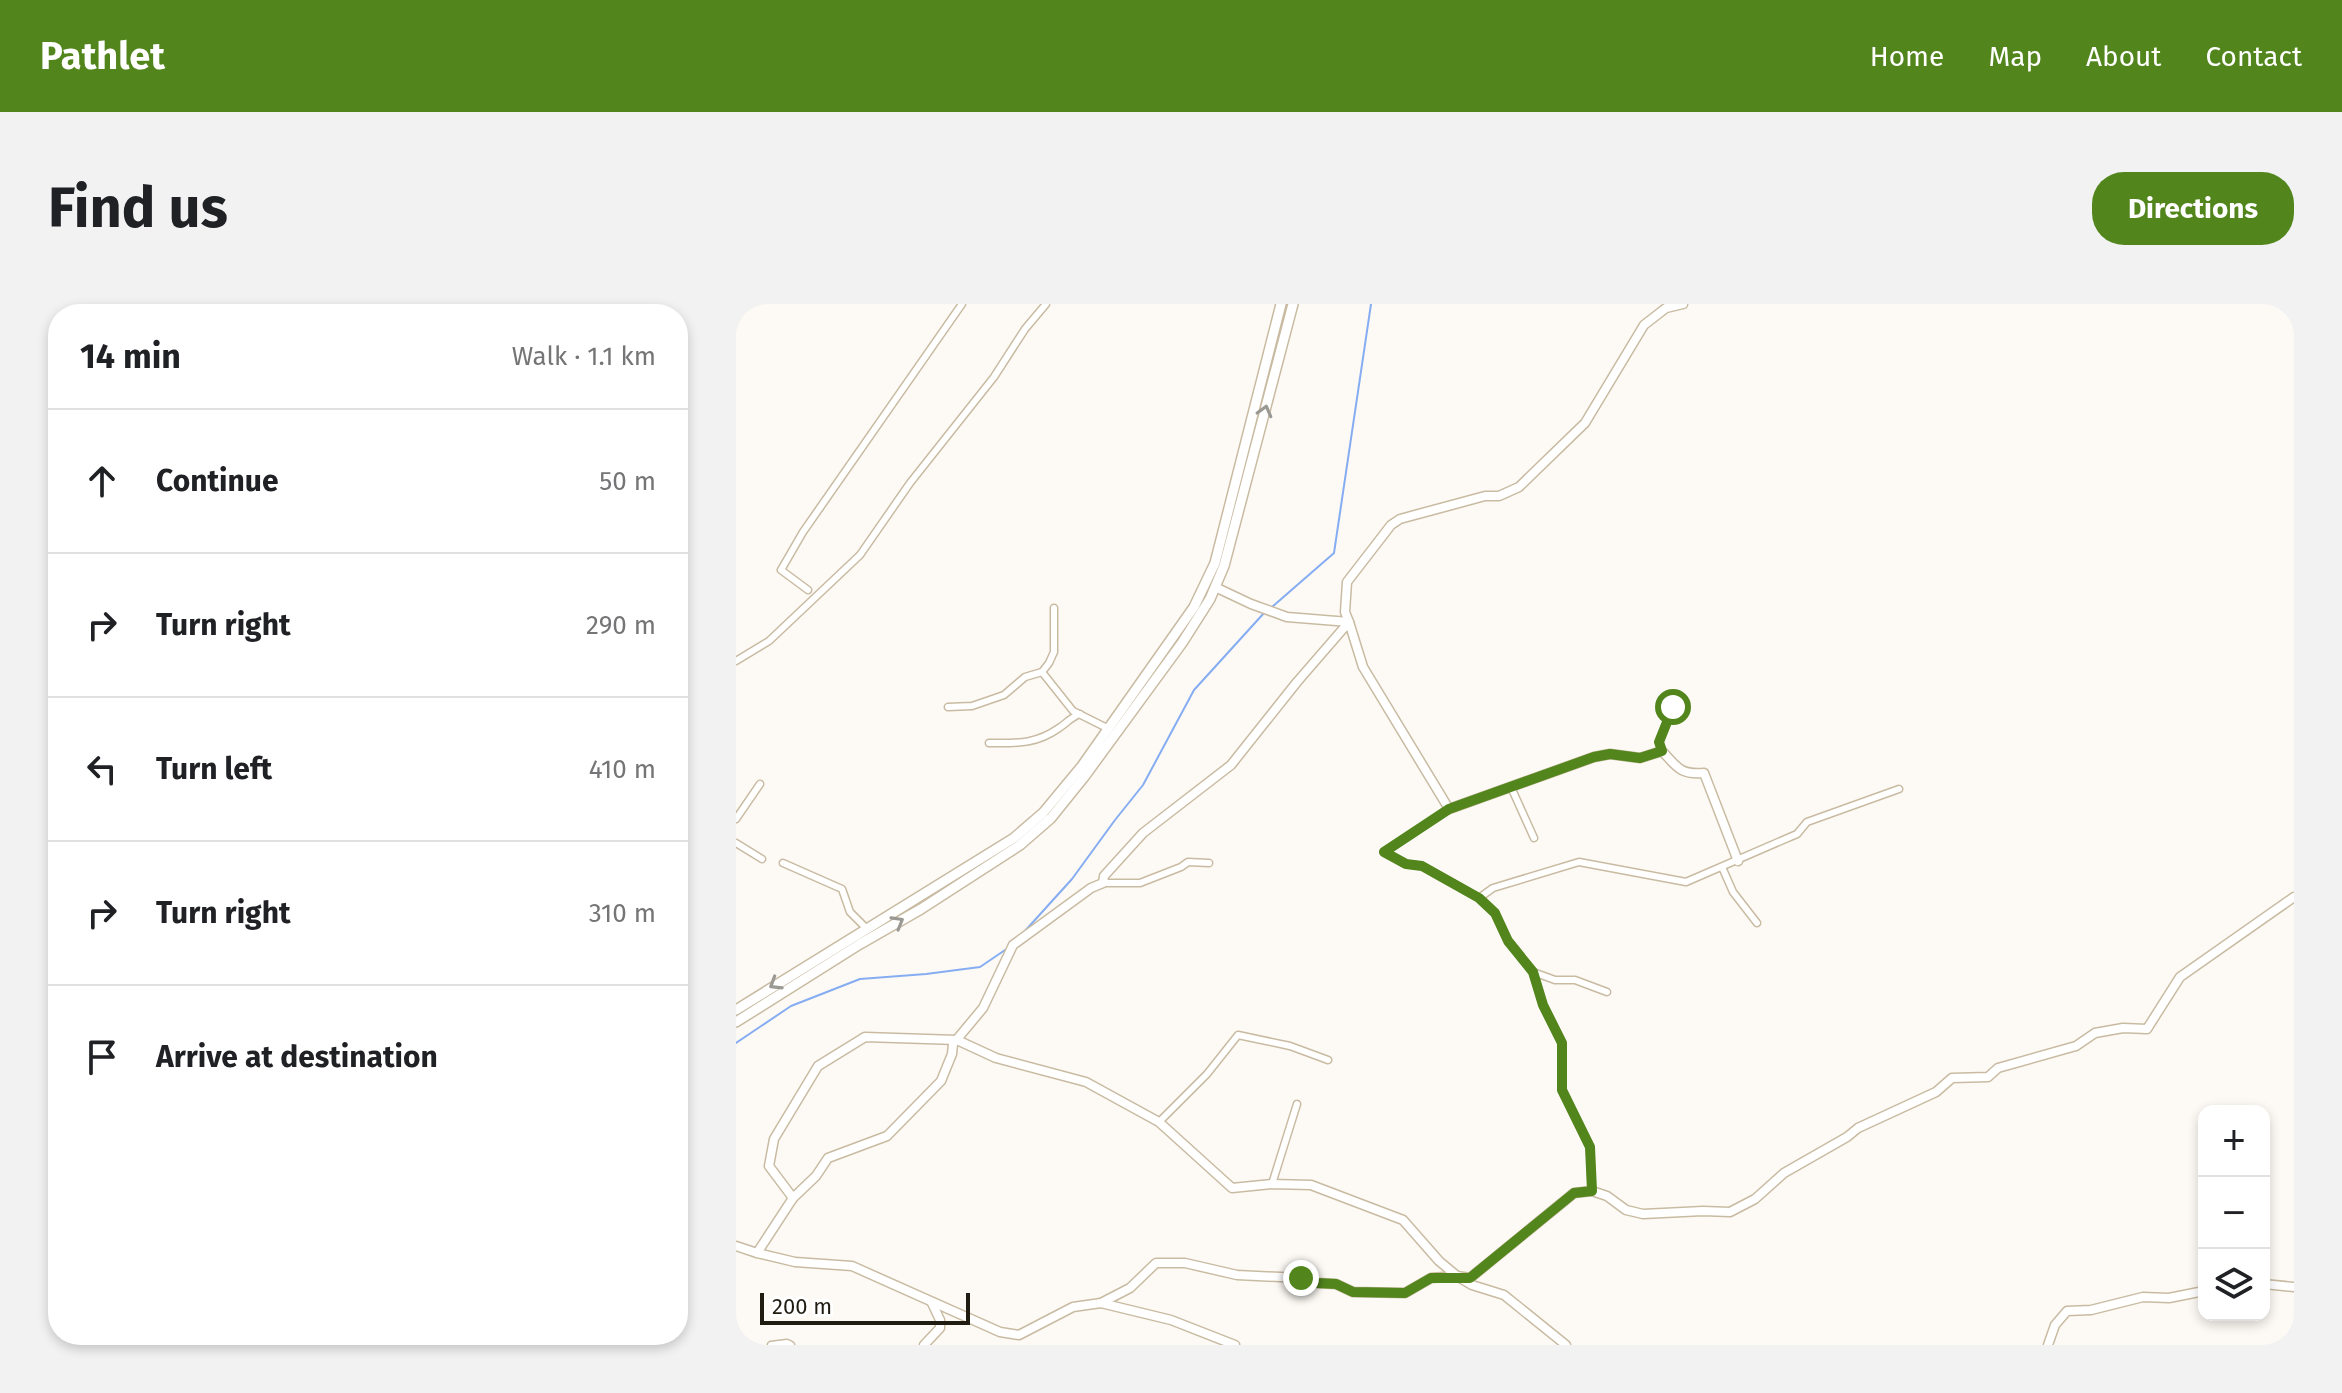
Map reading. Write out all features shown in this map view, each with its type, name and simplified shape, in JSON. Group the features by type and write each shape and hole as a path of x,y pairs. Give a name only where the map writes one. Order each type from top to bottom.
{"main road":[{"path":"736,1010 1014,838 1043,813 1082,766 1194,607 1215,563 1281,304"},
{"path":"736,1022 1020,845 1051,818 1084,777 1182,643 1210,599 1224,566 1293,304"}],"street":[{"path":"808,590 781,570 803,532 962,304"},
{"path":"736,661 769,641 860,555 910,483 994,377 1025,329 1046,304"},
{"path":"1449,809 1363,667 1345,612 1347,582 1391,525 1400,519 1485,496 1499,496 1519,487 1585,423 1644,325 1666,308 1683,304"},
{"path":"1215,587 1287,617 1349,622"},
{"path":"948,707 972,706 1004,695 1025,677 1042,672 1054,652 1054,608"},
{"path":"1103,883 1104,876 1143,833 1231,765 1349,622"},
{"path":"1042,672 1073,711 1109,729"},
{"path":"1686,703 1673,707 1659,742 1662,751 1682,771 1704,773 1738,861"},
{"path":"989,743 1020,744 1058,729 1071,717 1080,714"},
{"path":"1592,1191 1590,1147 1562,1090 1562,1043 1543,1005 1533,972 1508,941 1495,913 1479,898 1422,866 1406,864 1384,852 1449,809 1594,757 1610,754 1640,758 1662,751"},
{"path":"736,819 760,784"},
{"path":"1511,787 1534,838"},
{"path":"1479,898 1493,888 1579,862 1686,882 1797,834 1807,822 1899,789"},
{"path":"736,843 762,859"},
{"path":"757,1253 793,1198 816,1176 828,1158 887,1136 941,1081 953,1044 983,1008 1013,945 1091,888 1103,883 1140,883 1188,862 1209,863"},
{"path":"783,863 842,889 850,912 866,928"},
{"path":"1722,867 1733,892 1757,923"},
{"path":"1101,1303 1130,1288 1156,1263 1185,1263 1237,1275 1301,1278 1336,1284 1353,1292 1405,1293 1431,1278 1470,1278 1574,1193 1592,1191 1607,1196 1626,1210 1643,1214 1730,1212 1755,1199 1784,1173 1858,1128 1936,1092 1952,1078 1988,1077 1998,1068 2076,1046 2095,1033 2123,1028 2147,1029 2180,977 2294,897"},
{"path":"1533,972 1555,980 1575,980 1607,992"},
{"path":"1159,1122 1207,1074 1238,1035 1290,1046 1328,1060"},
{"path":"793,1198 769,1166 774,1139 818,1066 865,1037 957,1040 996,1058 1086,1082 1159,1122 1232,1188 1272,1184 1311,1185 1403,1220 1439,1261 1457,1276 1472,1285 1504,1295 1566,1345"},
{"path":"1272,1184 1297,1104"},
{"path":"736,1246 795,1262 852,1266 1000,1332 1019,1335 1073,1307 1101,1303 1171,1320 1235,1345"},
{"path":"2270,1285 2294,1287"},
{"path":"2048,1345 2055,1325 2067,1311 2091,1310 2143,1297 2169,1298 2198,1292"},
{"path":"924,1345 940,1328 932,1302"},
{"path":"771,1345 791,1345"}],"waterway":[{"path":"1272,607 1334,553 1371,304"},
{"path":"1024,932 1072,879 1143,785 1194,690 1264,613"},
{"path":"736,1043 791,1006 860,979 980,967 1008,948"}],"route":[{"path":"1301,1278 1336,1284 1353,1292 1405,1293 1431,1278 1470,1278 1574,1193 1592,1191 1590,1147 1562,1090 1562,1043 1543,1005 1533,972 1508,941 1495,913 1479,898 1422,866 1406,864 1384,852 1449,809 1594,757 1610,754 1640,758 1662,751 1659,742 1673,707"}]}
